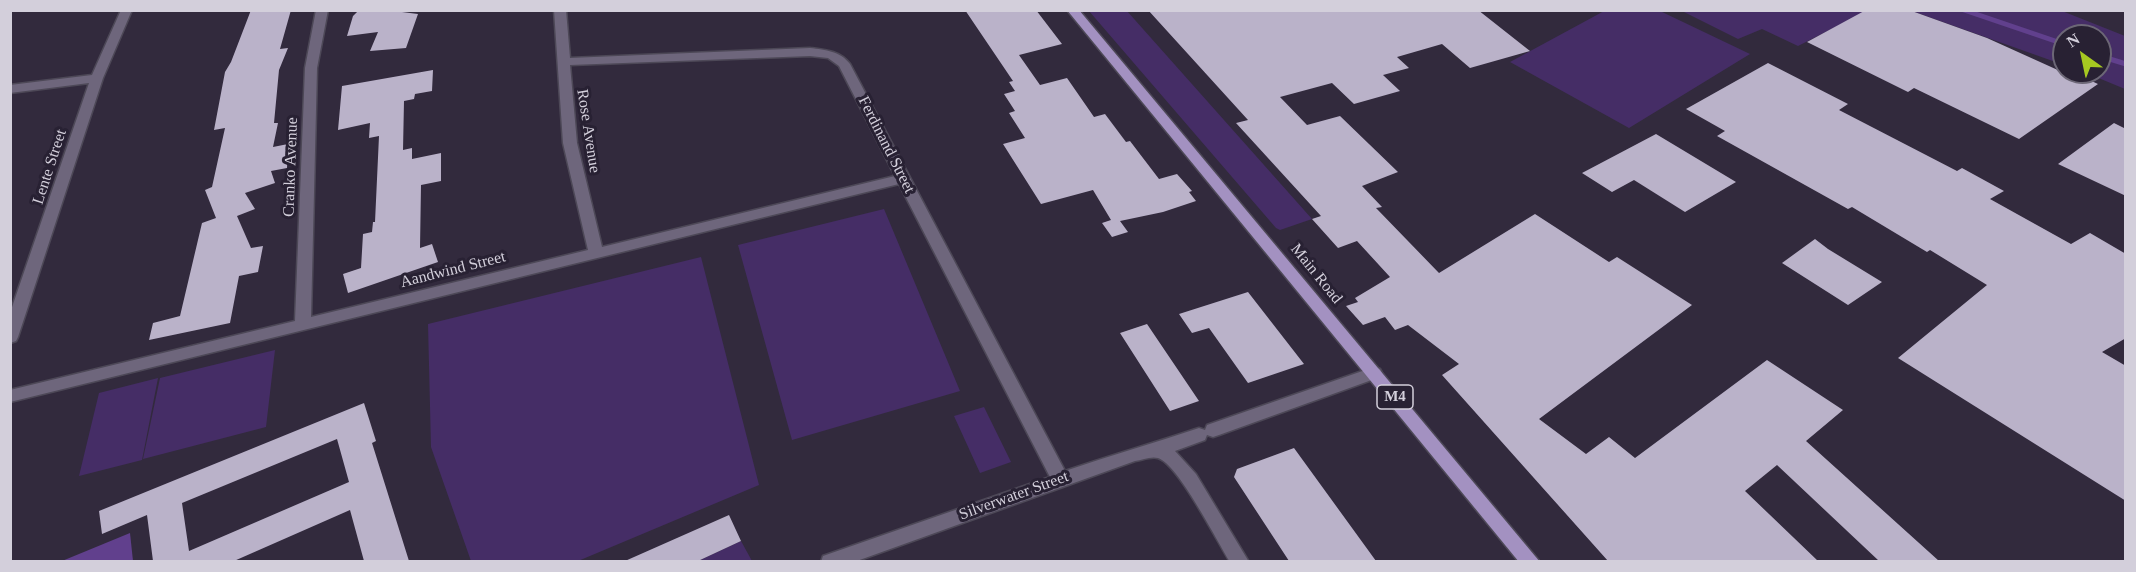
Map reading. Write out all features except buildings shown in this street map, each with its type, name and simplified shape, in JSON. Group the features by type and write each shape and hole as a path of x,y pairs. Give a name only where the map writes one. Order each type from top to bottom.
{"main road":[{"name":"Main Road","path":"1072,10 1532,561"}],"street":[{"name":"Lente Street","path":"10,337 97,78 127,10"},
{"name":"Cranko Avenue","path":"303,325 311,68 322,10"},
{"name":"Rose Avenue","path":"560,10 570,143 596,254"},
{"name":"Ferdinand Street","path":"563,62 810,52 833,55 844,64 1060,480"},
{"path":"10,89 97,78"},
{"name":"Aandwind Street","path":"10,396 904,178"},
{"name":"Silverwater Street","path":"830,561 1134,454 1157,450 1374,373"},
{"path":"1157,450 1172,457 1190,480 1240,561"}],"shaded area":[{"path":"1606,10 1660,11 1750,54 1629,128 1510,62"},
{"path":"1089,11 1127,11 1312,219 1280,230 1276,228"},
{"path":"1682,11 1867,11 1798,46 1762,29 1738,39"},
{"path":"1912,11 2062,11 2095,24 2052,24 2052,61"},
{"path":"2112,31 2125,36 2125,89 2112,84"},
{"path":"884,209 960,391 792,440 738,245"},
{"path":"701,257 759,485 578,561 471,561 431,447 428,324"},
{"path":"275,350 266,427 143,459 160,378"},
{"path":"158,378 142,460 79,476 99,393"},
{"path":"984,407 1011,462 980,473 954,416"},
{"path":"130,533 133,561 62,561"},
{"path":"741,541 752,561 698,561"}],"waterway":[{"path":"1964,10 2052,40"},
{"path":"2112,60 2126,64"}]}
